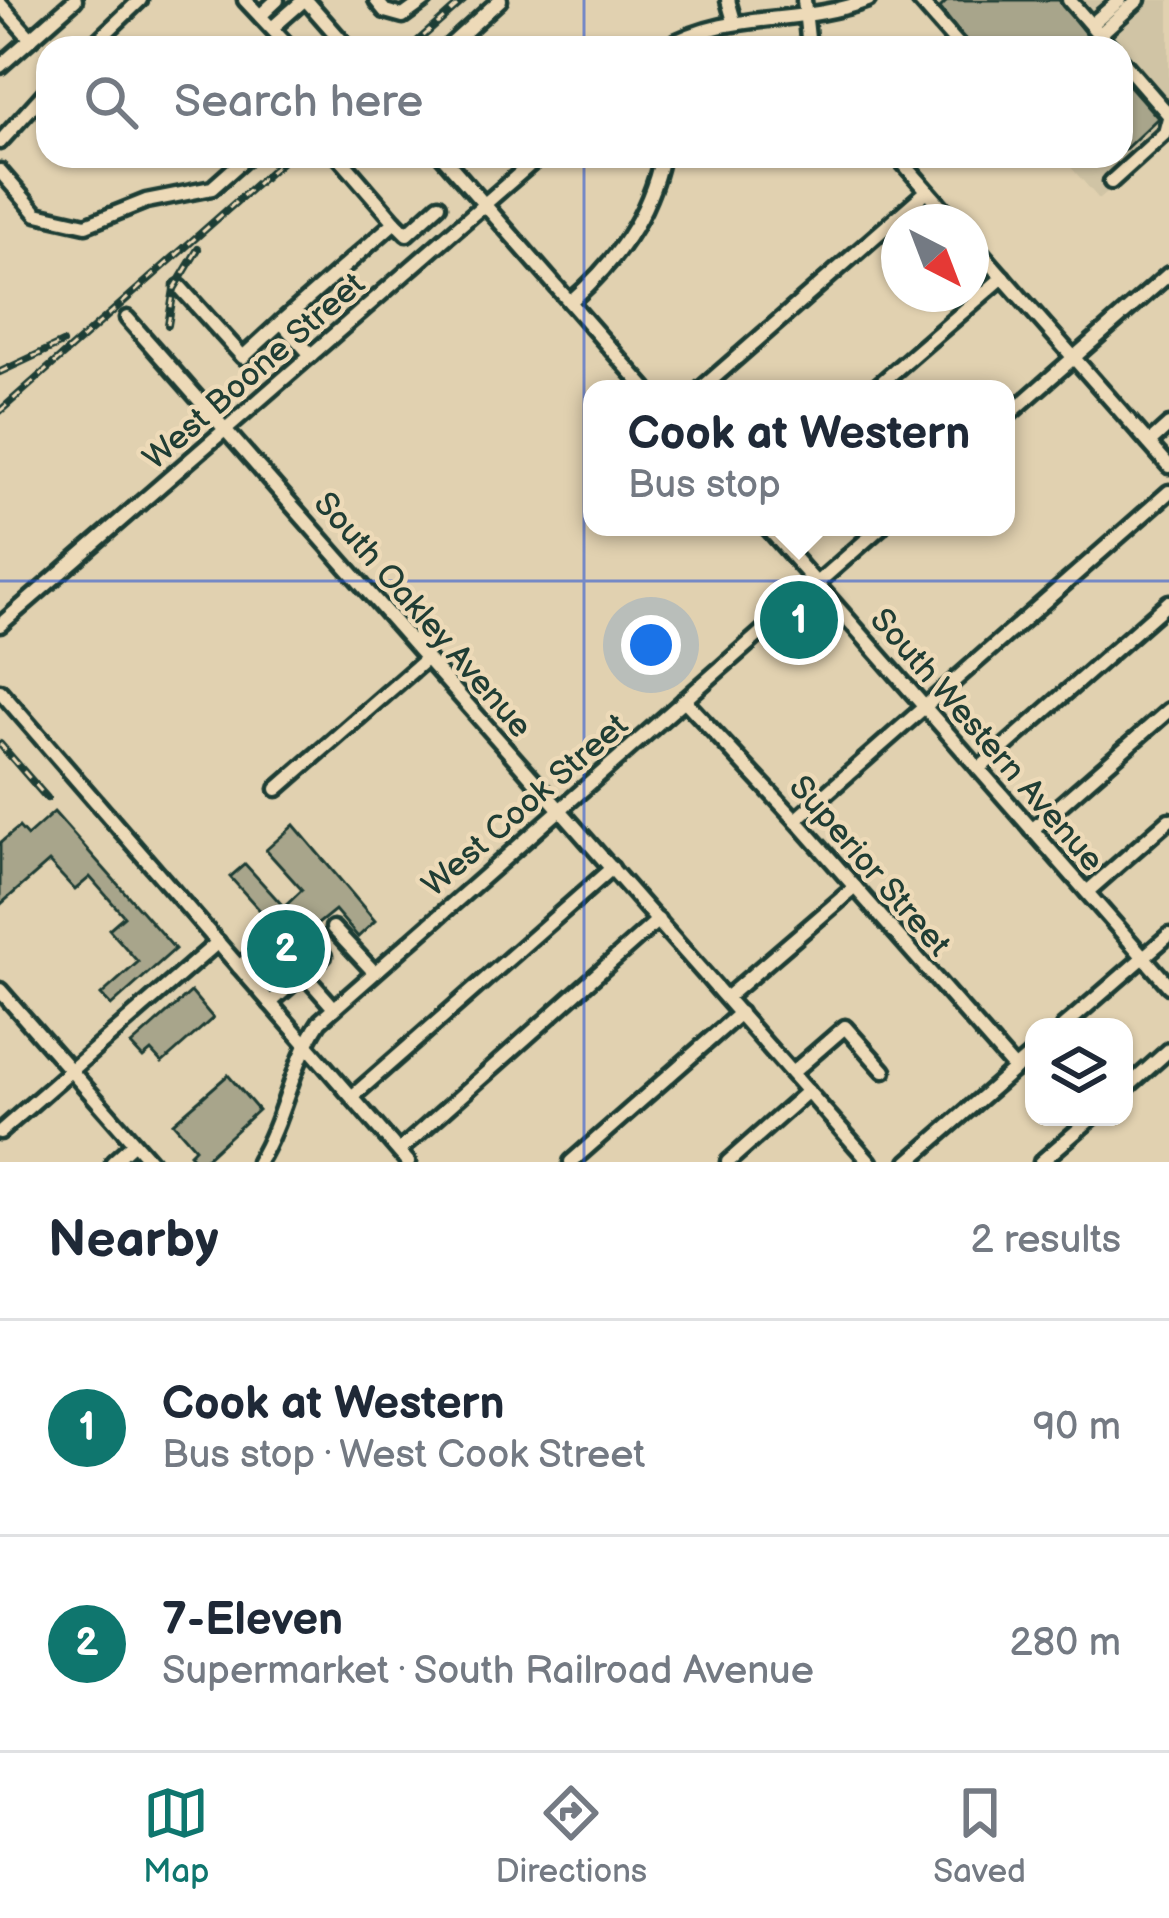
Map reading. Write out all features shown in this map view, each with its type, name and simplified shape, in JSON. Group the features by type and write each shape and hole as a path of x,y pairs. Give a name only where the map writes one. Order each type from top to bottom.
{"street":[{"path":"0,66 75,0"},
{"path":"102,36 140,0"},
{"path":"245,0 279,36"},
{"path":"260,15 277,0"},
{"path":"272,28 305,0 337,36"},
{"path":"376,0 385,11 403,16 425,0"},
{"path":"460,36 500,0"},
{"path":"728,0 734,21"},
{"path":"804,0 807,36"},
{"path":"687,36 734,21 829,14 868,0"},
{"path":"1069,0 1100,36"},
{"path":"1095,30 1120,0"},
{"path":"1095,30 1138,0"},
{"path":"925,2 952,36"},
{"path":"0,4 31,39"},
{"path":"1133,74 1169,117 1165,133 1133,162"},
{"path":"0,142 36,102"},
{"path":"0,171 37,214 86,225 146,202 212,188 234,168"},
{"path":"348,168 406,234 439,205"},
{"path":"453,168 638,380"},
{"name":"West Boone Street","path":"0,625 527,168"},
{"path":"570,302 599,277 627,242 658,168"},
{"path":"908,168 939,204"},
{"path":"1111,182 1126,168"},
{"path":"711,380 927,190"},
{"path":"180,287 243,357 395,222"},
{"path":"989,261 1169,466"},
{"path":"1015,409 1169,274"},
{"path":"884,380 1003,277"},
{"name":"South Oakley Avenue","path":"127,318 870,1162"},
{"path":"281,322 311,356"},
{"path":"1148,443 1169,425"},
{"path":"796,820 1169,491"},
{"name":"South Western Avenue","path":"775,536 1169,986"},
{"name":"West Cook Street","path":"258,1162 271,1141 305,1044 334,1008 871,536"},
{"path":"979,769 1169,602"},
{"path":"277,789 427,658"},
{"path":"0,691 404,1157 658,920"},
{"name":"Superior Street","path":"684,700 1015,1069"},
{"path":"1032,830 1169,710"},
{"path":"1087,892 1169,820"},
{"path":"354,1094 612,868"},
{"path":"727,997 855,886"},
{"path":"239,967 292,920 325,956 270,1003"},
{"path":"333,928 374,972"},
{"path":"1073,1018 1169,935"},
{"path":"0,1132 218,942"},
{"path":"257,950 270,964"},
{"path":"304,974 334,1008"},
{"path":"1,994 151,1162"},
{"path":"571,1162 740,1012"},
{"path":"792,1073 845,1027 884,1071"},
{"path":"1133,1082 1169,1050"},
{"path":"908,1162 926,1156 1025,1060"},
{"path":"728,1162 808,1091"},
{"path":"1041,1162 1083,1126"},
{"path":"113,1162 134,1143"}],"shaded area":[{"path":"905,0 1169,0 1169,138 1099,199 1072,168 1133,168 1133,36 937,36"}],"building":[{"path":"948,0 1059,0 1088,36 962,36 940,8"},
{"path":"1133,90 1158,118 1133,142"},
{"path":"54,812 175,949 111,1006 101,995 138,962 109,929 124,916 90,877 75,890 49,862 0,905 0,843 19,827 27,836"},
{"path":"294,825 375,921 358,937 335,910 313,928 295,911 273,925 230,877 245,864 284,907 302,890 266,850"},
{"path":"191,992 213,1018 162,1063 151,1051 143,1058 131,1045"},
{"path":"228,1075 258,1110 202,1162 196,1162 189,1154 195,1148 173,1123"}],"railway":[{"path":"424,36 464,0"},
{"path":"0,411 274,168"},
{"path":"168,325 174,289 198,249"},
{"path":"0,372 62,343"},
{"path":"0,744 47,798"}],"place":[{"name":"Cook at Western","path":"799,620"},
{"name":"7-Eleven","path":"286,949"}]}
